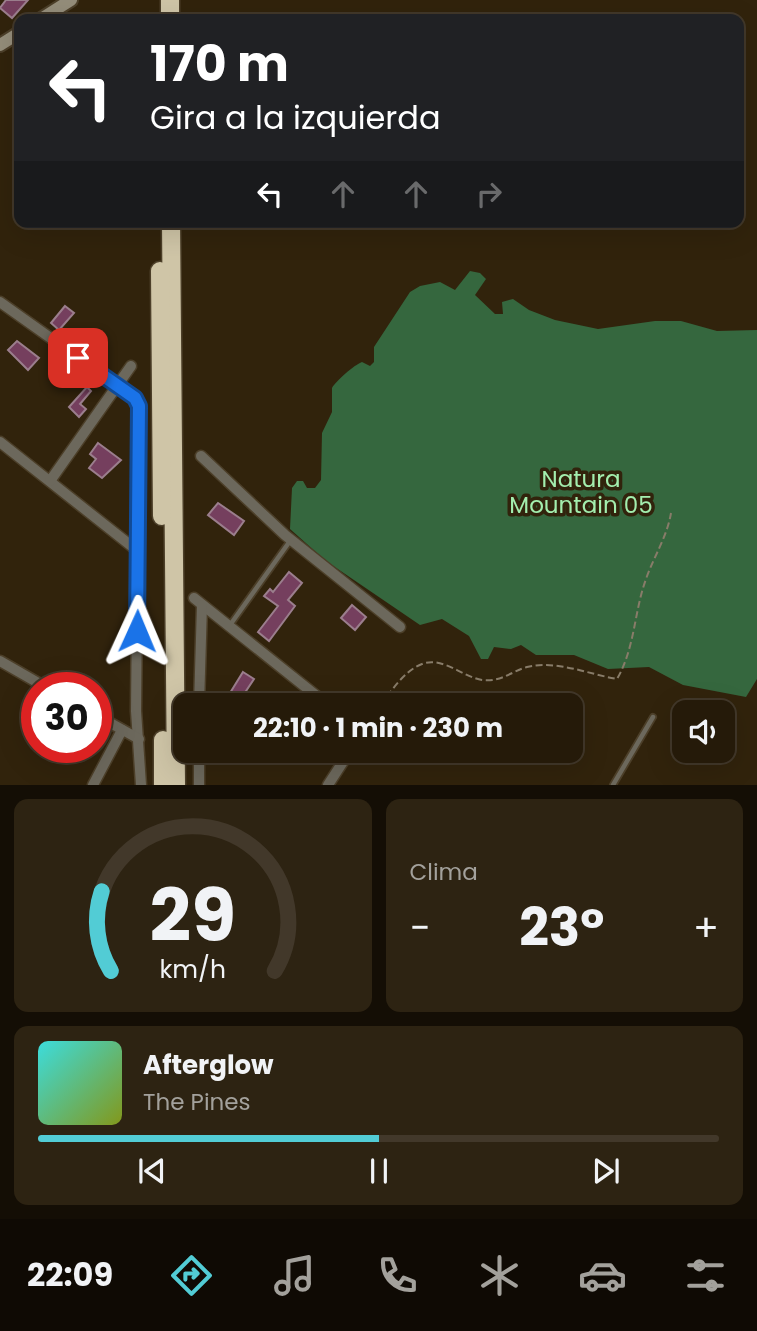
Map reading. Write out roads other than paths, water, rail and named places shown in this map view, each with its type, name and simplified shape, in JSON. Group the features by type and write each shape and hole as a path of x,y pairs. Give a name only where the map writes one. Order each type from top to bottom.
{"highway":[{"path":"160,228 163,785"},
{"path":"171,228 176,785"}],"street":[{"path":"49,14 71,0"},
{"path":"0,302 135,398 139,406 136,711 141,785"},
{"path":"50,481 131,366"},
{"path":"0,442 139,552"},
{"path":"201,456 291,540 400,627"},
{"path":"194,598 313,693"},
{"path":"199,693 202,605"},
{"path":"0,661 21,673"},
{"path":"112,724 139,739"},
{"path":"93,785 122,730"},
{"path":"199,763 199,782 210,785"},
{"path":"328,785 342,763"}],"lane":[{"path":"229,627 291,540"},
{"path":"613,785 653,717"}],"park label":[{"name":"Natura Mountain 05","path":"581,492"}]}
